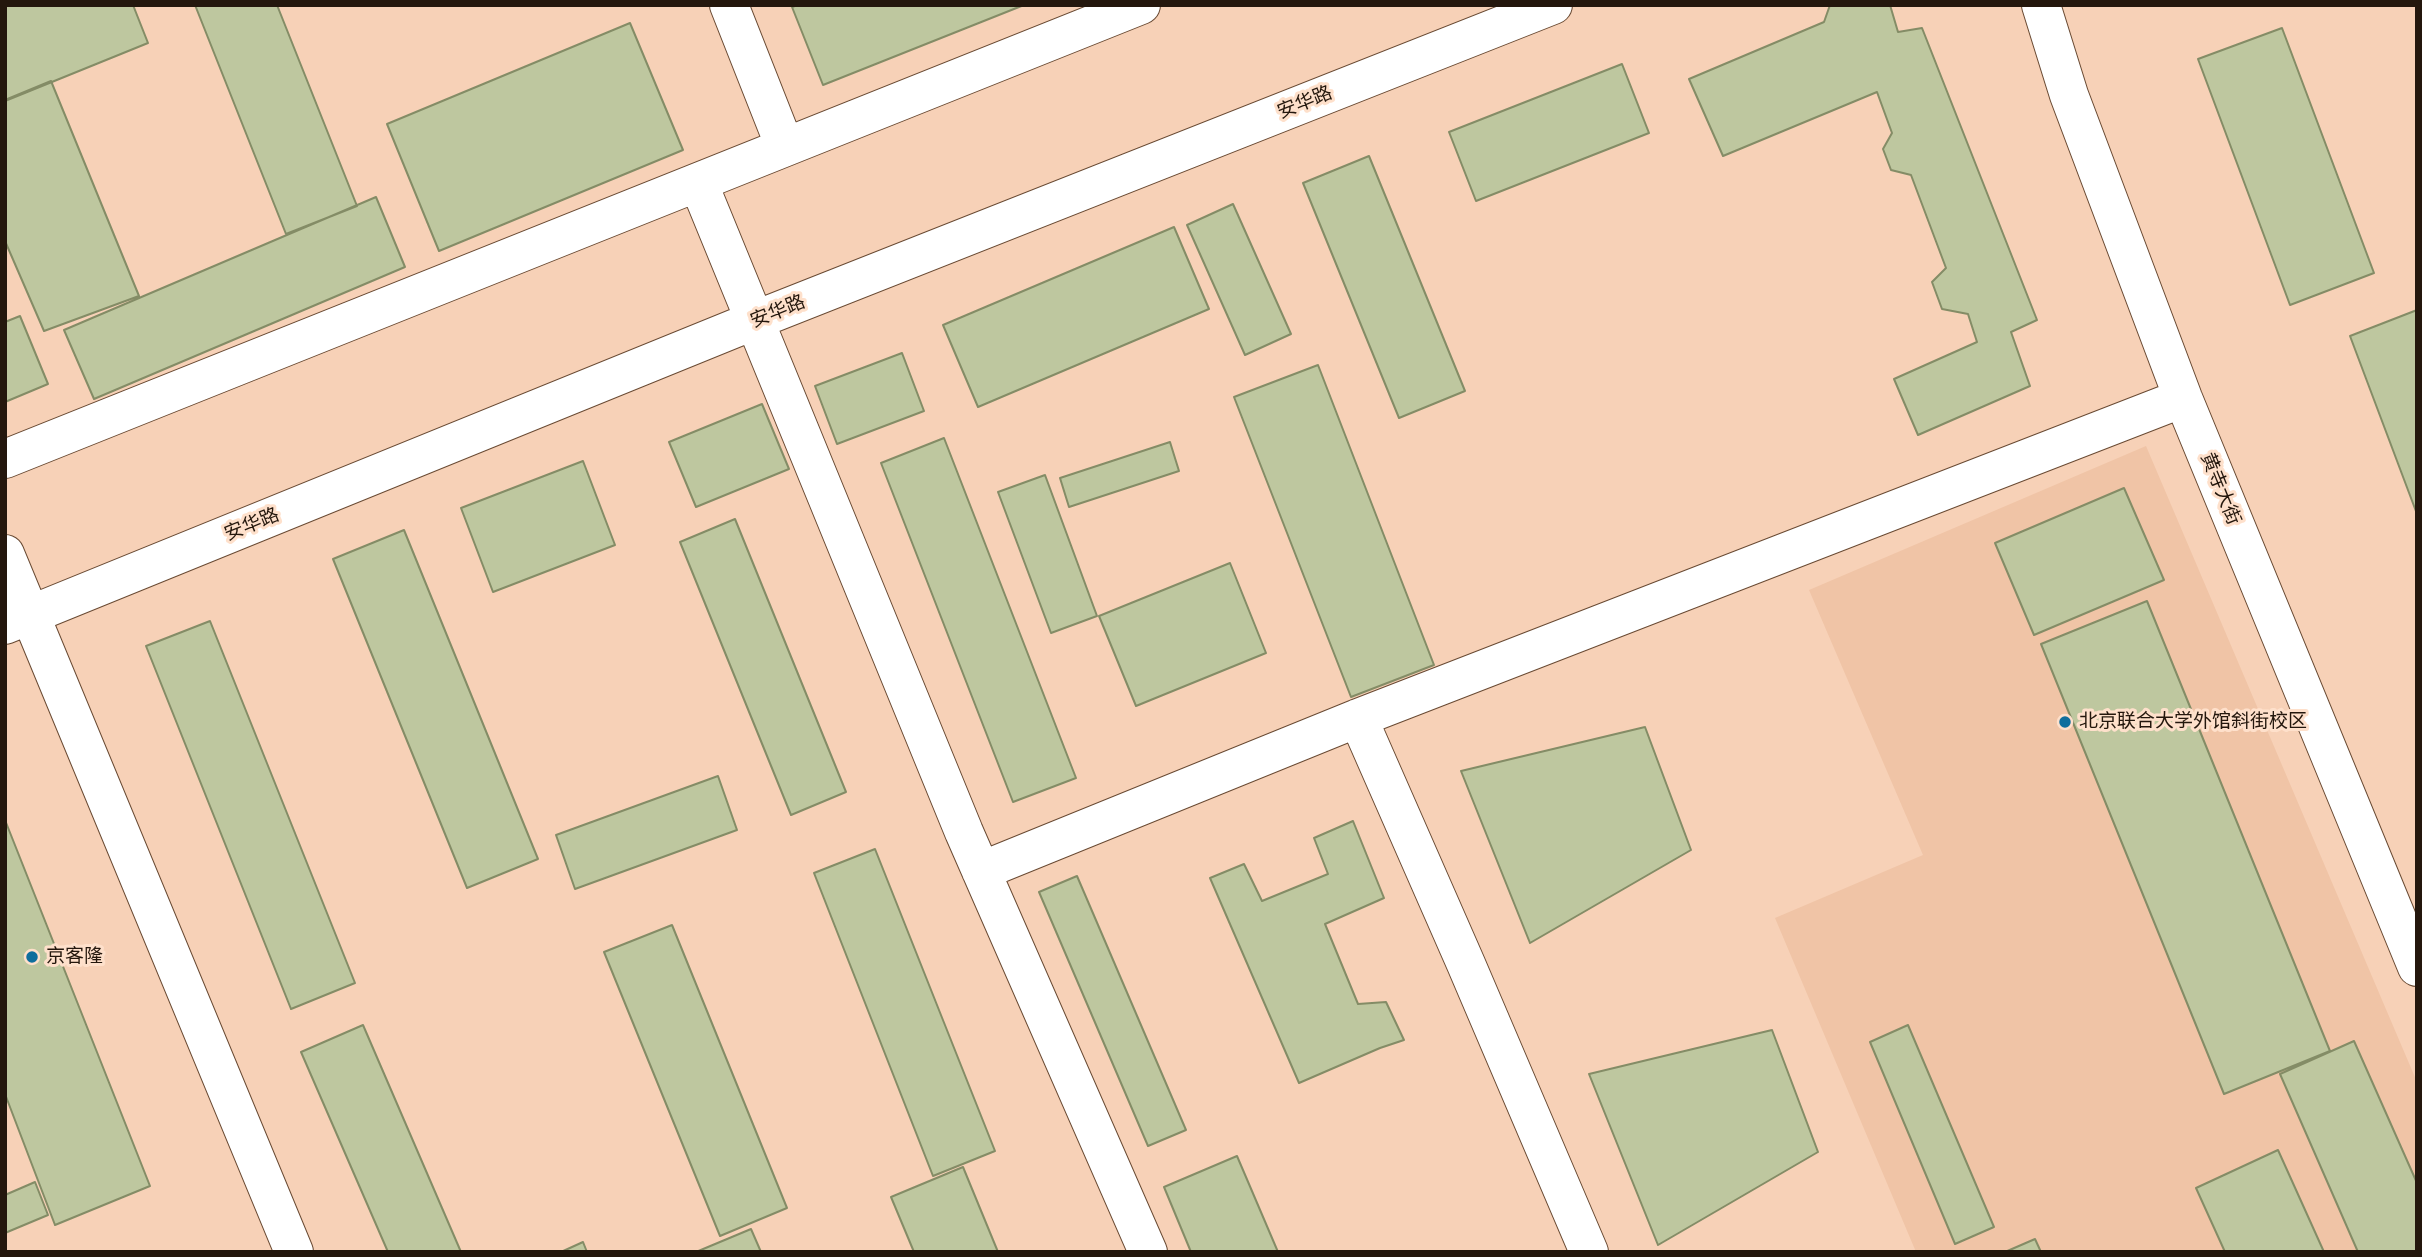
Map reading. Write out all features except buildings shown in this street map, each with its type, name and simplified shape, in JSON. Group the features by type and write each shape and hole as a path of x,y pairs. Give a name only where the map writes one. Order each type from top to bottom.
{"street":[{"path":"729,5 785,147"},
{"path":"5,459 1141,5"},
{"name":"安华路","path":"18,620 753,321 1553,5"},
{"name":"黄寺大街","path":"2041,5 2068,95 2183,398 2417,967"},
{"path":"698,182 981,871 1147,1252"},
{"path":"981,871 1357,718 2183,398"},
{"path":"5,554 18,620 294,1252"},
{"path":"1357,718 1589,1252"}],"shaded area":[{"name":"北京联合大学外馆斜街校区","path":"2146,446 2417,1082 2417,1252 1916,1252 1775,918 1923,855 1809,590"}],"place":[{"name":"北京联合大学外馆斜街校区","path":"2065,722"},
{"name":"京客隆","path":"32,957"}]}
